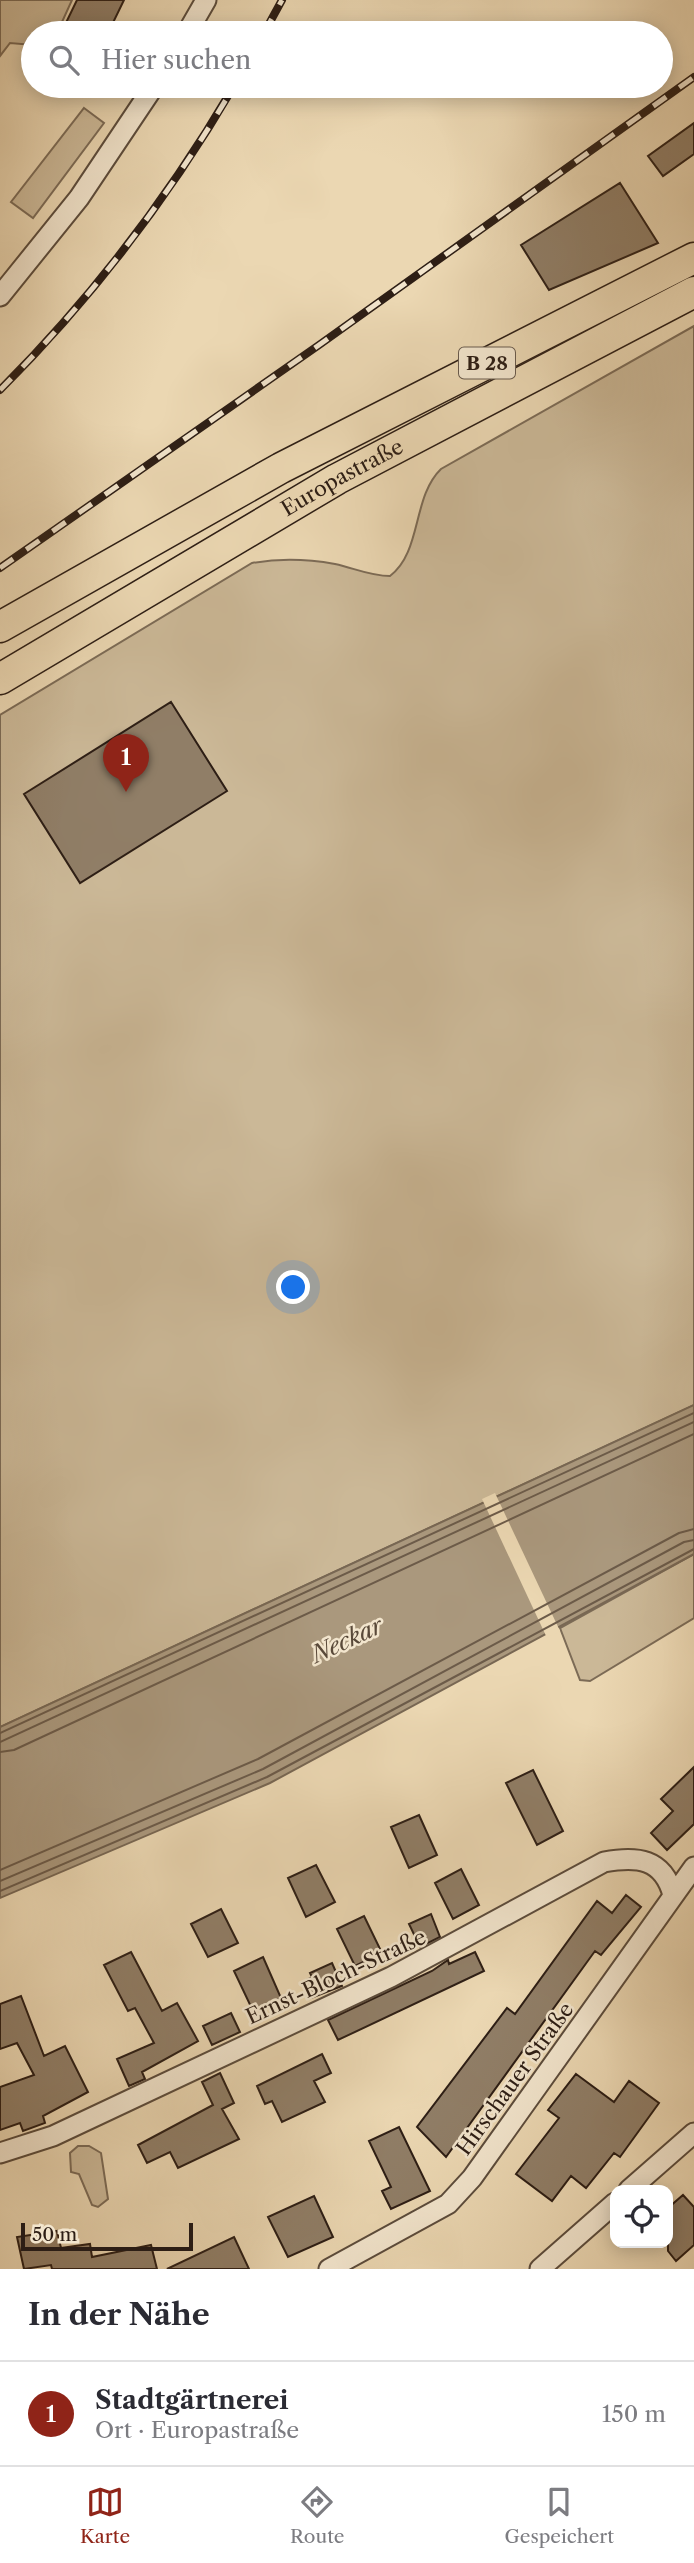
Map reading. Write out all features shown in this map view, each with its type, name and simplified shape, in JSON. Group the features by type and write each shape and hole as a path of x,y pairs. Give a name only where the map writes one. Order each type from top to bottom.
{"main road":[{"name":"Europastraße","path":"0,627 281,468 694,258"},
{"name":"Europastraße","path":"0,679 337,479 694,292"}],"street":[{"path":"194,21 206,0"},
{"path":"0,296 79,198 146,98"},
{"name":"Ernst-Bloch-Straße","path":"0,2152 53,2136 391,1977 604,1862 632,1857 648,1863 669,1880 673,1895"},
{"name":"Hirschauer Straße","path":"329,2269 448,2204 511,2124 694,1867"},
{"path":"673,1895 694,1888"},
{"path":"635,2185 694,2133"},
{"path":"540,2269 610,2207"}],"shaded area":[{"path":"0,0 72,0 62,21 21,21 21,44 10,43 0,56"},
{"path":"84,108 104,123 33,218 11,202"},
{"path":"694,326 694,1405 0,1727 0,715 252,563 314,561 390,576 407,553 425,494 441,469"},
{"path":"694,1554 694,1618 590,1681 580,1680 560,1628"},
{"path":"78,2146 89,2146 101,2153 108,2199 98,2207 92,2205 79,2174 71,2172 70,2153"}],"water":[{"name":"Neckar","path":"694,1405 694,1554 270,1783 0,1898 0,1727"}],"pier":[{"path":"495,1493 560,1631 547,1638 482,1499"}],"building":[{"path":"77,0 124,0 114,21 67,21"},
{"path":"694,123 694,154 663,176 648,156"},
{"path":"620,183 658,243 549,290 521,245"},
{"path":"171,702 227,791 80,883 24,794"},
{"path":"694,1767 694,1824 667,1850 651,1833 673,1811 661,1799"},
{"path":"533,1770 563,1831 537,1845 506,1783"},
{"path":"419,1815 437,1855 409,1868 391,1827"},
{"path":"316,1865 335,1902 306,1917 288,1878"},
{"path":"461,1869 479,1905 453,1919 435,1883"},
{"path":"626,1895 641,1907 601,1955 595,1951 446,2157 417,2127 507,2008 515,2014 597,1901 612,1913"},
{"path":"221,1909 238,1943 208,1957 191,1924"},
{"path":"431,1914 440,1937 420,1947 409,1924"},
{"path":"364,1916 382,1953 355,1966 337,1929"},
{"path":"131,1952 162,2011 177,2003 198,2041 142,2072 145,2079 129,2086 117,2059 154,2043 135,2008 128,2011 104,1965"},
{"path":"475,1952 484,1971 338,2040 328,2020 432,1971 448,1960 449,1964"},
{"path":"263,1957 281,1998 253,2011 234,1971"},
{"path":"332,1963 342,1986 311,1998 303,1982 312,1977 310,1973"},
{"path":"21,1996 44,2056 65,2046 88,2092 43,2116 45,2123 23,2131 20,2123 0,2130 0,2087 34,2075 17,2043 0,2049 0,2004"},
{"path":"231,2013 240,2032 212,2045 203,2026"},
{"path":"322,2054 331,2073 314,2081 325,2102 282,2122 272,2101 265,2104 257,2086"},
{"path":"220,2073 234,2103 222,2109 239,2139 178,2168 170,2152 147,2163 138,2145 213,2105 202,2082"},
{"path":"576,2074 614,2102 629,2081 659,2103 620,2157 614,2153 586,2188 571,2176 552,2201 516,2174 559,2118 548,2110"},
{"path":"399,2127 430,2191 391,2209 382,2191 391,2187 369,2141"},
{"path":"683,2195 694,2207 694,2245 676,2261 668,2251 668,2248 673,2248 673,2204"},
{"path":"314,2196 333,2237 288,2257 268,2217"},
{"path":"57,2231 61,2248 90,2244 92,2257 151,2245 157,2269 52,2269 51,2265 24,2269 17,2237"},
{"path":"234,2237 249,2269 167,2269"}],"railway":[{"path":"271,21 282,0"},
{"path":"673,92 694,77"},
{"path":"0,390 66,320 127,246 183,168 227,98"},
{"path":"0,568 319,345 665,98"}],"place":[{"name":"Stadtgärtnerei","path":"126,792"}]}
